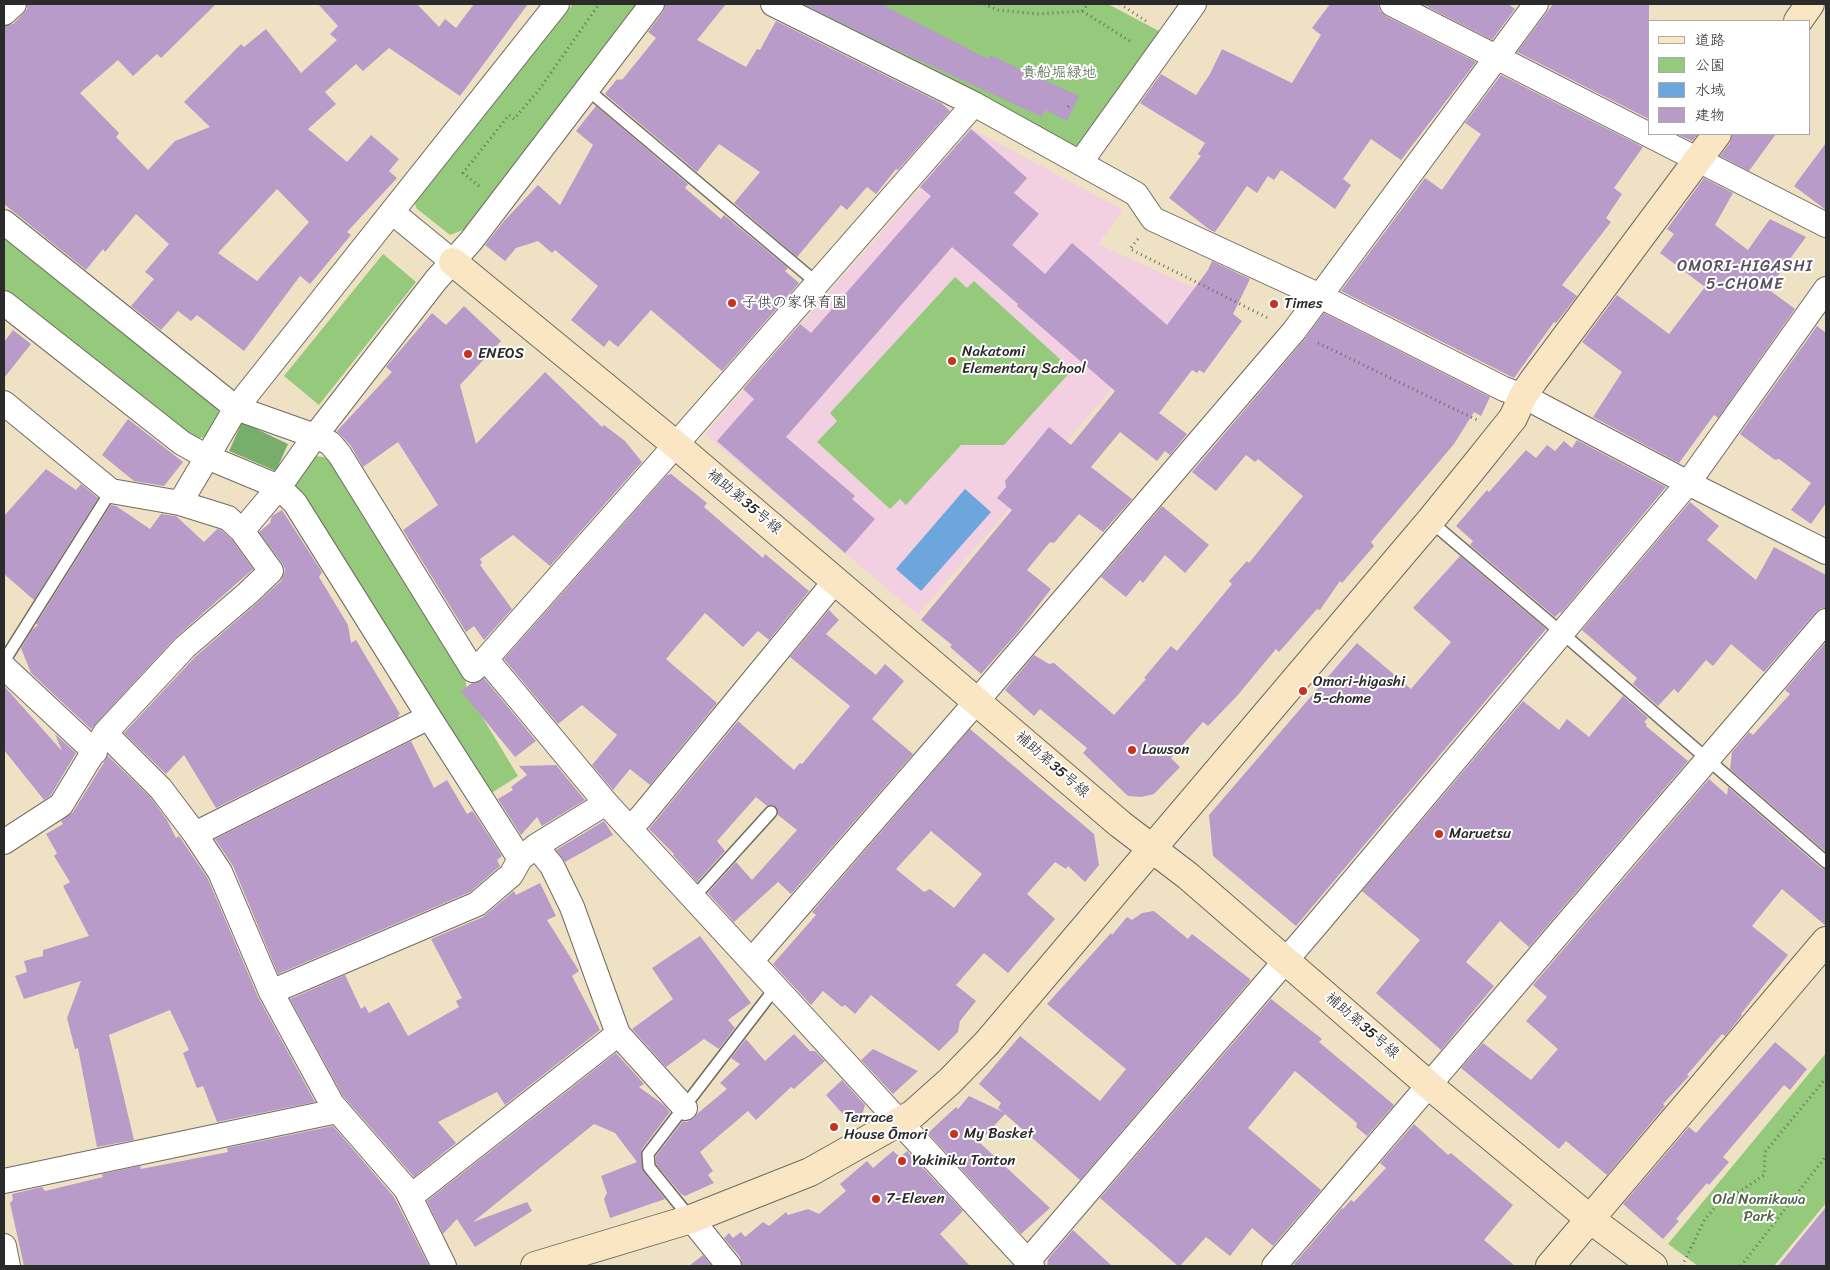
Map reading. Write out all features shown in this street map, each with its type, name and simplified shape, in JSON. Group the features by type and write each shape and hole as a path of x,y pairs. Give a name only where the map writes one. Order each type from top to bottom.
{"street":[{"path":"4,13 14,4"},
{"path":"180,502 236,408 557,4"},
{"path":"242,531 279,488 315,436 436,280 471,241 652,4"},
{"path":"773,4 974,104 1136,194 1153,218 1320,296 1504,389 1524,396 1688,483 1826,552"},
{"path":"1080,163 1194,4"},
{"path":"1392,4 1826,225"},
{"path":"752,960 1294,331 1536,4"},
{"path":"1799,20 1810,4"},
{"path":"4,222 236,408 330,443 340,455 473,670 486,659 676,445 974,104"},
{"path":"534,1266 691,1219 810,1172 913,1114 950,1081 987,1043 1430,521 1513,418 1524,396 1716,135"},
{"path":"392,212 453,262"},
{"name":"補助第35号線","path":"453,262 676,445 1120,824 1188,876 1430,1086 1590,1219 1653,1266"},
{"path":"486,659 606,803 1030,1264 1688,483 1826,289"},
{"path":"4,303 182,442 207,457 279,488 296,503 429,717 528,853 552,866 572,907 618,1034 685,1108"},
{"path":"4,403 111,491 180,502 228,518 242,531 270,571 248,593 185,647 100,742 61,805 4,842"},
{"path":"630,828 647,810 836,580"},
{"path":"1274,1266 1826,622"},
{"path":"4,667 161,789 195,834 220,872 271,992 332,1104 406,1189 444,1266"},
{"path":"195,834 429,717"},
{"path":"271,992 477,904 511,875 528,853 606,803"},
{"path":"1550,1266 1826,940"},
{"path":"410,1198 618,1034"},
{"path":"4,1181 337,1111"},
{"path":"691,1219 729,1266"},
{"path":"4,1246 8,1266"}],"lane":[{"path":"588,90 817,283"},
{"path":"4,661 111,491"},
{"path":"1430,521 1826,862"},
{"path":"693,898 771,812"},
{"path":"691,1219 649,1167 648,1154 776,987"}],"path":[{"path":"474,192 479,186 463,173 509,115 514,120 539,90 599,4"},
{"path":"984,4 997,10 1039,14 1082,12 1156,58"},
{"path":"1082,12 1088,4"},
{"path":"1120,4 1170,37"},
{"path":"1682,1266 1705,1219 1718,1204 1764,1175 1765,1152 1826,1078"},
{"path":"1741,1266 1826,1156"}],"shaded area":[{"name":"Nakatomi Elementary School","path":"972,129 1123,210 1098,244 1197,289 918,615 705,434"}],"green space":[{"path":"573,4 652,4 468,228 450,235 416,208 414,198"},
{"name":"貴船堀緑地","path":"772,4 1108,4 1170,37 1080,163"},
{"path":"4,229 217,398 219,416 207,437 192,439 4,297"},
{"path":"383,254 416,282 319,405 284,376"},
{"path":"955,277 967,288 974,281 1072,370 1004,445 961,445 906,505 900,499 890,509 817,442 837,421 830,413"},
{"path":"242,422 288,444 276,471 229,451"},
{"path":"316,456 329,458 464,668 467,692 518,776 490,794 294,485"},
{"name":"Old Nomikawa Park","path":"1826,1053 1826,1203 1774,1266 1698,1266 1668,1244"}],"water":[{"path":"965,489 991,512 921,591 896,569"}],"building":[{"path":"27,4 216,4 161,58 157,54 133,76 118,60 80,93 119,133 116,137 148,170 175,141 210,127 184,102 241,44 244,47 266,29 301,73 337,40 330,34 338,26 318,4 417,4 439,27 445,19 456,28 474,4 528,4 460,96 389,48 363,71 356,64 325,92 336,104 308,129 347,162 371,135 399,159 389,171 397,178 347,232 351,235 310,284 300,276 244,351 197,315 191,321 178,311 161,330 131,306 154,279 145,272 169,244 136,214 105,252 103,249 86,270 4,204 4,26 13,24 27,9","holes":["277,189 309,222 257,281 218,253"]},
{"path":"665,4 726,4 697,40 746,67 757,49 760,50 776,21 941,103 950,111 898,170 896,169 876,194 867,187 847,210 841,205 797,257 734,203 760,172 719,144 697,172 605,94 617,79 622,80 656,38 648,32 663,12"},
{"path":"803,4 881,4 988,59 990,55 1079,96 1067,121 1045,110 1042,117 886,45"},
{"path":"1330,4 1378,4 1380,11 1386,16 1476,62 1401,160 1371,139 1343,179 1351,185 1335,209 1281,170 1274,180 1268,176 1257,193 1247,186 1215,232 1210,230 1169,198 1201,156 1198,154 1205,143 1140,103 1161,74 1196,95 1210,74 1222,49 1292,83 1321,35 1312,28"},
{"path":"1422,4 1508,4 1515,9 1492,40"},
{"path":"1553,4 1649,4 1648,118 1517,52"},
{"path":"1501,75 1643,147 1614,188 1622,194 1606,218 1611,222 1562,285 1577,296 1556,323 1554,322 1514,378 1341,291 1425,178 1442,190 1481,134 1465,123"},
{"path":"596,106 688,184 685,188 721,219 724,215 788,268 785,271 799,283 722,371 651,310 618,347 609,340 604,347 571,320 598,286 555,250 552,253 538,241 516,248 505,261 485,245 505,220 538,185 560,205 593,145 576,131"},
{"path":"971,129 1027,178 1014,193 1039,214 1012,245 1045,274 1072,243 1167,325 1208,270 1212,261 1250,279 1233,314 1242,321 1204,373 1199,370 1197,373 1192,370 1159,413 1187,434 1170,455 1165,451 1157,461 1120,432 1091,467 1132,499 1103,532 1079,514 1054,543 1050,542 1027,570 1051,589 1017,633 981,674 950,647 952,645 921,620 1012,510 997,498 1006,487 1005,481 1049,427 1071,445 1115,391 1017,306 1018,304 952,247 786,437 855,496 852,499 875,519 845,553 717,441 754,399 743,389 800,324 811,333 931,196 920,187"},
{"path":"1679,135 1697,135 1692,141"},
{"path":"1732,135 1775,135 1749,171 1720,156 1730,143"},
{"path":"1826,143 1826,210 1794,186"},
{"path":"1704,178 1733,193 1715,225 1748,250 1770,219 1806,237 1768,289 1795,309 1718,418 1714,415 1679,463 1593,417 1622,372 1582,342 1617,295 1669,334 1705,287 1660,253 1674,234 1667,229"},
{"path":"464,306 501,341 460,385 476,444 545,372 602,427 604,425 625,441 642,462 550,566 513,535 480,559 482,563 480,565 512,609 484,640 474,626 466,632 403,530 438,505 398,442 363,467 351,446 337,431 392,372 386,367 432,313 446,325"},
{"path":"1324,313 1490,397 1481,416 1474,412 1454,444 1371,542 1374,546 1342,583 1340,581 1320,610 1317,609 1279,652 1276,649 1237,696 1208,726 1203,722 1171,758 1180,767 1154,794 1141,797 1128,796 1083,753 1087,748 1040,709 1034,716 1005,690 1034,655 1049,664 1054,663 1114,715 1146,679 1144,678 1171,646 1177,651 1232,584 1229,581 1247,561 1249,563 1303,496 1258,459 1255,462 1246,455 1216,491 1192,472 1304,340"},
{"path":"1817,326 1826,333 1826,503 1811,524 1791,510 1811,483 1779,459 1775,460 1740,434"},
{"path":"13,330 31,344 4,378 4,342"},
{"path":"128,419 183,462 164,486 134,481 102,455"},
{"path":"1577,440 1666,487 1561,613 1555,617 1470,545 1473,541 1456,526 1487,490 1489,492 1526,450 1536,458 1547,445 1555,451 1564,441 1572,448"},
{"path":"46,469 76,490 81,484 98,498 34,600 4,574 4,516"},
{"path":"671,474 707,503 704,507 763,558 765,554 809,591 769,640 758,631 743,647 705,613 666,659 717,703 650,785 630,769 613,790 592,765 617,735 582,705 558,724 504,659 667,475"},
{"path":"1690,502 1719,526 1707,540 1756,580 1774,547 1826,575 1826,608 1821,608 1816,612 1764,672 1731,644 1713,666 1706,660 1678,693 1674,689 1658,706 1633,684 1637,678 1582,630"},
{"path":"111,505 116,506 150,529 161,514 176,516 204,542 217,529 221,530 232,540 253,569 175,638 91,729 31,673 21,648 32,630 38,625 36,624"},
{"path":"1162,506 1209,545 1185,573 1165,555 1143,583 1140,580 1126,597 1101,577"},
{"path":"282,510 322,572 319,577 348,625 351,643 356,640 400,714 398,715 399,717 216,808 184,755 166,774 124,733 195,657 281,581 285,569 259,532 270,523 272,516"},
{"path":"1460,556 1546,629 1296,926 1213,856 1209,815 1357,643 1411,689 1451,642 1413,608"},
{"path":"829,610 839,620 826,634 876,675 885,664 904,681 872,719 913,754 791,894 778,882 734,922 708,893 736,862 752,880 797,830 778,815 776,807 772,805 767,806 756,797 717,841 725,851 697,882 674,854 649,829 738,721 794,770 800,763 802,764 850,706 790,657"},
{"path":"1826,642 1826,852 1730,769 1732,752 1749,732 1753,735 1790,694 1785,690"},
{"path":"484,678 536,741 515,757 461,691 472,683"},
{"path":"4,686 62,751 55,734 76,753 51,795 44,800 4,750"},
{"path":"1623,696 1648,718 1644,722 1647,724 1646,726 1688,761 1529,947 1500,921 1466,962 1494,986 1441,1050 1376,993 1420,940 1362,891 1523,701 1559,730 1567,719 1589,737"},
{"path":"970,729 1094,834 1099,865 1085,882 1068,866 1066,869 1055,862 1027,894 1055,919 1008,973 984,953 956,985 976,1001 960,1021 958,1032 939,1051 871,995 855,1014 845,1005 842,1007 823,991 811,1005 773,964 816,915 812,912","holes":["931,831 982,874 954,908 930,889 924,892 896,869"]},
{"path":"411,741 434,788 447,780 467,814 472,811 474,813 502,856 497,860 500,866 470,892 278,974 233,866 215,839"},
{"path":"108,756 151,798 167,820 176,838 179,836 208,879 258,997 315,1102 217,1122 203,1086 197,1088 183,1053 189,1050 170,1010 109,1035 134,1140 97,1147 78,1048 75,1049 67,1018 81,981 24,999 15,976 27,972 24,961 43,956 43,950 89,936 63,886 70,882 54,856 57,853 46,834 63,824 61,821 73,812"},
{"path":"556,765 585,800 542,826 537,817 521,835 498,799 513,790 511,787 527,775 519,766"},
{"path":"1709,779 1727,795 1728,787 1821,868 1826,869 1826,926 1782,889 1752,926 1788,955 1725,1036 1722,1034 1687,1075 1689,1076 1663,1104 1665,1106 1607,1175 1566,1141 1559,1149 1461,1068 1483,1043 1531,1080 1558,1049 1526,1021 1547,997 1533,985"},
{"path":"604,821 613,835 565,862 556,850"},
{"path":"540,883 556,916 547,920 579,971 572,976 600,1030 505,1105 497,1092 438,1122 456,1143 414,1177 343,1096 290,999 345,975 361,1009 365,1006 369,1013 389,1002 408,1036 459,1007 456,1001 462,998 431,939 483,917 514,891 516,895"},
{"path":"1154,911 1188,939 1192,934 1250,979 1250,981 1080,1180 1005,1114 979,1142 1050,1208 1021,1234 928,1133 956,1107 958,1109 969,1096 1003,1112 998,1108 1001,1103 979,1084 1020,1036 1100,1101 1126,1069 1047,1004 1127,917 1132,920 1142,913"},
{"path":"700,936 751,1003 728,1020 735,1028 719,1049 704,1039 666,1067 632,1029 673,999 652,968"},
{"path":"1271,999 1322,1039 1319,1042 1394,1105 1367,1136 1356,1127 1357,1123 1295,1071 1248,1128 1321,1190 1273,1246 1252,1228 1230,1256 1206,1237 1178,1266 1100,1198"},
{"path":"794,1034 810,1051 815,1051 825,1061 794,1089 791,1087 756,1120 748,1111 700,1152 713,1171 708,1175 714,1183 685,1196 681,1194 656,1164 656,1156 683,1121 687,1122 694,1118 727,1089 720,1083 740,1064 731,1058 746,1039 765,1061"},
{"path":"1775,1042 1807,1069 1790,1090 1784,1085 1723,1157 1729,1162 1709,1185 1707,1183 1676,1219 1679,1221 1663,1239 1623,1204 1689,1127 1696,1133"},
{"path":"873,1049 918,1071 893,1094 861,1060"},
{"path":"616,1053 644,1084 639,1087 664,1105 670,1112 642,1149 641,1155 643,1171 665,1199 610,1218 604,1199 607,1193 601,1176 637,1162 615,1133 594,1124 473,1222 527,1202 532,1211 475,1247 457,1219 443,1234 427,1201"},
{"path":"842,1080 865,1105 863,1112 849,1121 826,1095"},
{"path":"1414,1124 1448,1155 1451,1153 1513,1205 1484,1240 1515,1266 1297,1266 1294,1264 1342,1208 1351,1200 1354,1202 1386,1168 1380,1163"},
{"path":"333,1126 394,1197 429,1266 24,1266 10,1203 13,1200 12,1194 42,1187 45,1191 103,1177 102,1174 140,1166 141,1169 228,1152 227,1148"},
{"path":"893,1151 900,1157 907,1151 963,1211 940,1234 970,1266 742,1266 740,1257 724,1238 729,1233 733,1238 741,1232 745,1237 763,1222 769,1226 786,1212 788,1215 808,1209 819,1214 846,1191 840,1184 867,1161 873,1168"},
{"path":"1826,1207 1826,1266 1778,1266"},
{"path":"1073,1230 1112,1266 1047,1266 1048,1259"},
{"path":"703,1255 712,1266 689,1266"}],"place":[{"name":"子供の家保育園","path":"732,303"},
{"name":"Times","path":"1274,304"},
{"name":"ENEOS","path":"468,354"},
{"name":"Nakatomi Elementary School","path":"952,361"},
{"name":"Omori-higashi 5-chome","path":"1303,691"},
{"name":"Lawson","path":"1132,750"},
{"name":"Maruetsu","path":"1439,834"},
{"name":"Terrace House Ōmori","path":"834,1127"},
{"name":"My Basket","path":"954,1134"},
{"name":"Yakiniku Tonton","path":"902,1161"},
{"name":"7-Eleven","path":"876,1199"}],"district":[{"name":"OMORI-HIGASHI 5-CHOME","path":"1745,276"}]}
